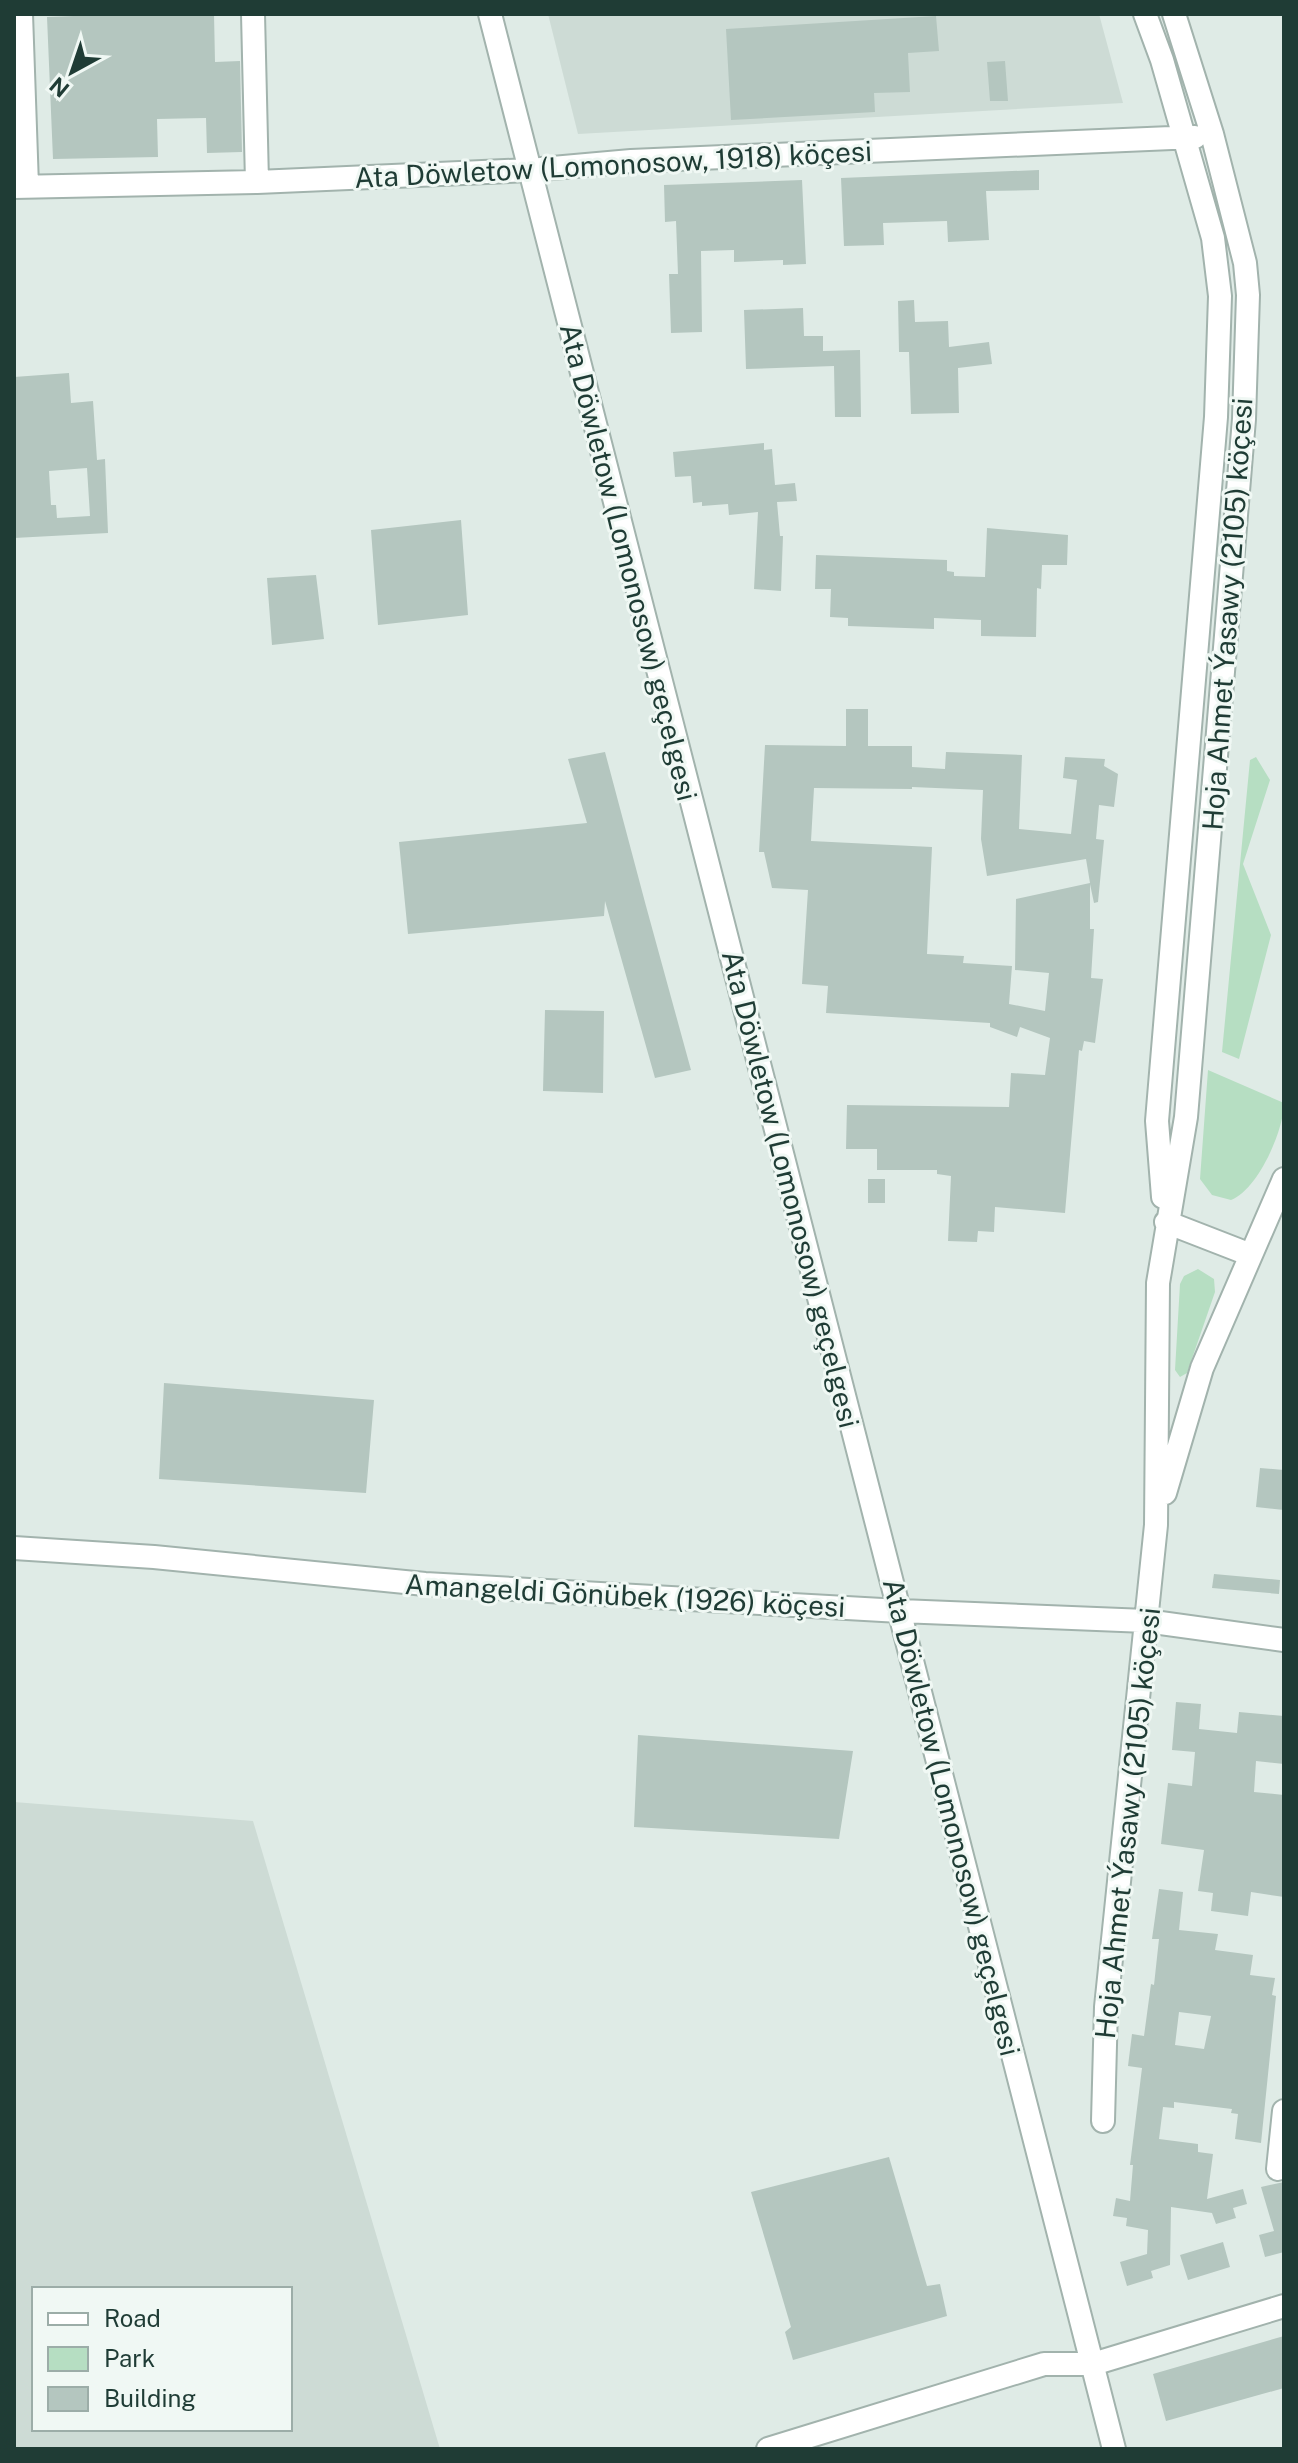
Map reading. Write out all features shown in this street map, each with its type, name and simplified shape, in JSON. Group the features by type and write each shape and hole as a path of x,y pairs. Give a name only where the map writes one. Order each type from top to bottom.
{"street":[{"path":"21,14 21,187"},
{"path":"253,14 257,182"},
{"name":"Ata Döwletow (Lomonosow) geçelgesi","path":"490,14 1093,2364"},
{"name":"Hoja Ahmet Ýasawy (2105) köçesi","path":"1145,14 1213,238 1220,296 1216,417 1157,1121 1166,1222"},
{"name":"Hoja Ahmet Ýasawy (2105) köçesi","path":"1103,2121 1106,2007 1156,1525 1157,1301 1166,1222 1186,1117 1244,419 1248,295 1245,263 1212,134 1174,14"},
{"name":"Ata Döwletow (Lomonosow, 1918) köçesi","path":"21,187 257,182 530,170 631,161 1184,138 1212,134"},
{"name":"Hoja Ahmet Ýasawy (2105) köçesi","path":"1156,1525 1202,1368 1284,1179"},
{"path":"1166,1222 1251,1255"},
{"name":"Amangeldi Gönübek (1926) köçesi","path":"14,1548 154,1557 425,1584 900,1611 1146,1621 1284,1640"},
{"path":"1278,2169 1284,2111"},
{"path":"768,2449 1044,2364 1093,2364 1284,2306"},
{"path":"1093,2364 1114,2449"}],"shaded area":[{"path":"548,14 1099,14 1123,103 578,134"},
{"path":"14,1802 253,1821 440,2449 14,2449"}],"green space":[{"path":"1256,757 1270,780 1243,864 1271,935 1239,1059 1222,1052 1250,760"},
{"path":"1208,1070 1284,1103 1280,1128 1268,1158 1251,1184 1231,1200 1212,1195 1200,1179"},
{"path":"1198,1269 1214,1279 1215,1292 1187,1373 1180,1377 1175,1370 1180,1284 1184,1276"}],"building":[{"path":"214,14 215,62 240,61 242,152 207,153 206,118 157,119 158,157 53,159 47,17"},
{"path":"936,16 939,51 908,53 910,92 874,93 875,112 731,120 726,29"},
{"path":"1005,61 1008,101 990,101 987,62"},
{"path":"1039,170 1039,190 986,191 989,240 948,242 947,221 883,223 884,245 844,246 841,178"},
{"path":"802,180 806,264 783,265 783,260 734,262 734,250 701,251 702,332 671,333 669,274 678,274 676,221 665,222 664,185"},
{"path":"914,300 915,322 948,321 949,347 989,342 992,364 958,368 959,413 911,414 909,352 899,352 898,301"},
{"path":"803,308 804,336 823,336 823,351 860,350 861,417 835,417 834,366 746,369 744,310"},
{"path":"69,373 71,403 93,401 97,460 105,459 108,533 14,538 14,377","holes":["87,468 90,516 57,518 56,505 51,505 49,471"]},
{"path":"764,443 764,450 772,449 775,485 795,483 797,501 777,502 780,536 783,536 781,591 754,589 758,512 729,515 728,504 702,506 702,502 693,503 691,476 675,477 673,452"},
{"path":"461,520 468,615 378,625 371,530"},
{"path":"987,528 1068,535 1067,565 1042,565 1041,589 1037,588 1036,637 981,636 981,620 934,618 934,629 848,626 848,618 830,617 831,589 815,589 816,555 947,560 947,571 954,572 954,576 985,577"},
{"path":"316,575 324,639 272,645 267,578"},
{"path":"846,709 868,709 868,746 912,746 912,767 945,769 946,752 1022,755 1019,829 1071,834 1077,780 1063,778 1065,757 1105,759 1104,766 1118,774 1114,807 1099,805 1096,839 1104,840 1098,902 1094,903 1090,884 1090,929 1094,929 1091,978 1103,979 1095,1043 1084,1041 1082,1051 1079,1050 1065,1213 995,1207 994,1232 978,1231 977,1242 948,1241 951,1176 937,1174 937,1170 877,1170 877,1149 846,1149 847,1105 1009,1107 1011,1073 1045,1075 1050,1038 1020,1027 1017,1037 990,1027 990,1023 826,1013 828,986 802,984 808,890 772,888 764,852 759,852 765,745 846,746","holes":["814,788 983,790 981,839 987,876 1086,859 1090,883 1016,899 1015,970 1049,973 1045,1011 1009,1004 1012,966 963,963 964,956 927,954 932,847 811,841"]},
{"path":"605,752 691,1070 655,1078 605,901 604,916 408,934 399,842 587,823 568,759"},
{"path":"545,1010 604,1011 603,1093 543,1091"},
{"path":"868,1179 885,1179 885,1203 868,1203"},
{"path":"164,1383 374,1400 366,1493 159,1479"},
{"path":"1260,1468 1284,1470 1284,1510 1256,1507"},
{"path":"1214,1574 1280,1580 1279,1594 1212,1588"},
{"path":"1176,1702 1201,1704 1199,1729 1237,1733 1239,1712 1284,1716 1284,1764 1256,1761 1254,1792 1284,1795 1284,1897 1251,1892 1248,1916 1211,1911 1213,1893 1198,1891 1204,1850 1161,1844 1168,1783 1192,1786 1195,1752 1172,1750"},
{"path":"638,1735 853,1751 839,1839 634,1827"},
{"path":"1159,1889 1183,1892 1179,1930 1218,1934 1215,1950 1253,1955 1250,1975 1275,1978 1272,1995 1276,1996 1261,2143 1235,2139 1238,2114 1231,2113 1232,2109 1174,2102 1174,2108 1163,2107 1159,2139 1198,2144 1198,2152 1213,2154 1207,2199 1243,2189 1247,2204 1233,2208 1236,2218 1216,2224 1212,2213 1171,2207 1170,2265 1151,2271 1153,2278 1127,2286 1120,2262 1147,2254 1148,2230 1126,2226 1127,2218 1113,2216 1116,2198 1130,2201 1133,2165 1130,2165 1142,2068 1128,2066 1132,2034 1144,2036 1151,1984 1154,1985 1159,1939 1152,1939","holes":["1179,2012 1211,2016 1204,2049 1175,2045"]},
{"path":"889,2157 927,2286 940,2284 947,2316 793,2360 785,2332 791,2327 751,2192"},
{"path":"1284,2182 1284,2252 1265,2257 1259,2235 1274,2231 1261,2187"},
{"path":"1223,2242 1230,2267 1188,2280 1180,2255"},
{"path":"1284,2336 1284,2388 1166,2421 1153,2374"}]}
